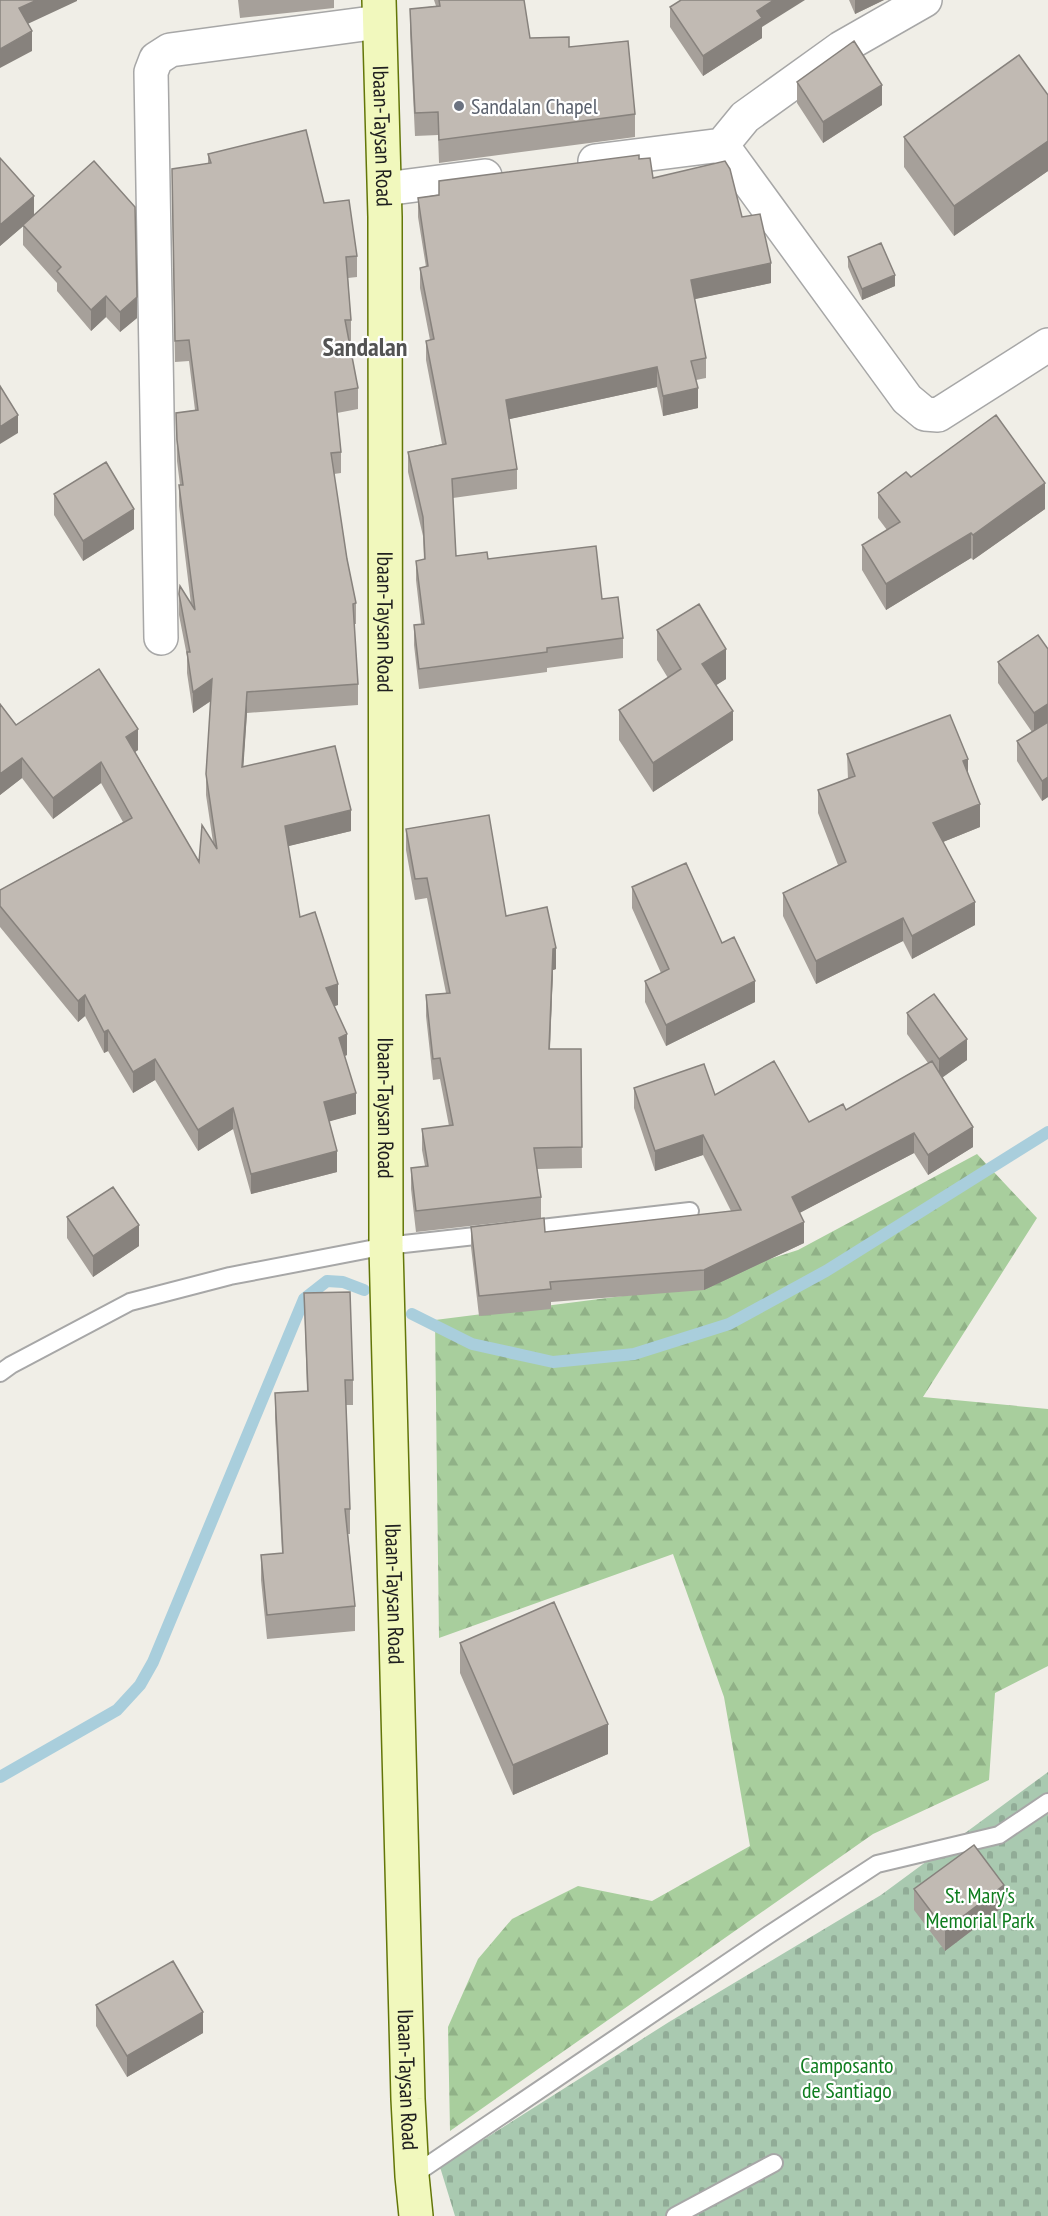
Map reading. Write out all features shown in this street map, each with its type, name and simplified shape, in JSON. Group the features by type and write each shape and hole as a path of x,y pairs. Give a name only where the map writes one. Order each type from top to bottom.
{"main road":[{"name":"Ibaan-Taysan Road","path":"379,11 385,189 386,1245 407,2076 416,2216"}],"street":[{"path":"571,164 722,145 745,117 831,55 925,0"},
{"path":"161,638 151,72 156,59 170,50 379,11"},
{"path":"722,145 907,399 926,414 938,416 1048,345"},
{"path":"385,189 513,172"}],"lane":[{"path":"0,1373 130,1302 230,1276 386,1245 690,1211"},
{"path":"412,2176 877,1864 999,1835 1048,1802"},
{"path":"675,2216 774,2163"}],"green space":[{"path":"977,1154 1037,1218 923,1397 1048,1409 1048,1666 995,1693 989,1780 873,1834 450,2131 448,2027 478,1959 512,1919 578,1886 652,1901 750,1846 724,1697 673,1554 439,1638 435,1320 677,1289 798,1250"},
{"name":"Camposanto de Santiago","path":"1048,1772 1048,2216 455,2216 440,2167 669,2022 881,1895"}],"building":[{"path":"0,0 37,0 19,8 32,31 0,49"},
{"path":"439,0 524,0 530,38 569,37 569,47 628,41 635,114 439,140 438,112 415,113 410,9 440,6"},
{"path":"681,0 774,0 757,11 762,18 703,56 670,7"},
{"path":"854,41 882,85 823,122 797,82"},
{"path":"1019,55 1048,95 1048,141 954,206 904,137"},
{"path":"306,130 324,203 349,200 357,256 346,257 351,320 345,320 358,388 335,392 341,452 331,453 356,603 353,604 358,684 247,692 242,767 335,746 351,810 285,826 300,917 315,912 338,984 326,988 347,1034 339,1038 356,1093 324,1102 337,1151 251,1174 233,1108 198,1130 155,1059 133,1072 108,1030 104,1032 85,995 78,1001 0,906 0,890 132,818 101,762 53,798 22,758 0,774 0,704 16,725 99,669 138,729 126,737 199,862 202,825 217,849 206,774 212,679 193,692 187,652 190,652 179,594 180,586 195,610 179,485 183,485 176,413 198,410 189,340 175,341 172,169 211,163 208,154"},
{"path":"639,155 639,159 650,158 653,178 725,161 730,169 742,217 760,214 771,263 691,280 706,358 691,361 698,388 663,396 657,367 506,400 517,469 452,479 456,556 487,552 488,559 596,546 602,599 618,597 623,638 547,648 547,652 419,669 414,625 424,624 416,561 425,559 423,517 408,452 446,444 426,341 434,339 420,268 428,266 418,198 439,195 439,181"},
{"path":"0,158 34,196 0,225"},
{"path":"94,161 135,207 137,297 120,312 106,296 91,310 57,271 61,267 23,225"},
{"path":"881,243 895,275 862,289 848,257"},
{"path":"0,386 18,415 0,427"},
{"path":"996,415 1045,483 973,535 971,533 886,584 862,545 900,522 878,493 906,472 911,477"},
{"path":"106,462 134,509 83,541 54,494"},
{"path":"699,604 726,649 702,664 733,711 653,763 619,710 681,669 657,630"},
{"path":"1038,635 1048,649 1048,704 1034,713 998,662"},
{"path":"950,715 968,759 963,761 980,804 933,823 975,902 912,936 903,918 816,961 783,893 846,862 818,790 855,776 847,754"},
{"path":"1048,722 1048,777 1042,781 1017,741"},
{"path":"489,815 506,916 547,907 556,948 553,949 549,1049 581,1049 582,1147 534,1148 541,1197 416,1211 411,1168 428,1166 422,1129 453,1125 440,1058 433,1059 426,995 450,993 427,878 415,879 406,829"},
{"path":"686,863 722,943 734,937 755,981 666,1025 645,981 669,969 632,887"},
{"path":"934,994 967,1039 939,1059 907,1013"},
{"path":"774,1061 809,1122 843,1104 846,1110 932,1061 973,1127 928,1155 914,1133 792,1197 804,1222 704,1270 550,1282 551,1289 479,1296 471,1227 544,1218 545,1232 741,1210 703,1135 655,1151 634,1088 704,1064 715,1095"},
{"path":"113,1187 139,1225 93,1256 67,1217"},
{"path":"350,1292 353,1380 345,1380 350,1509 345,1509 355,1606 267,1615 261,1555 283,1553 275,1393 308,1391 304,1293"},
{"path":"554,1602 608,1724 513,1765 460,1643"},
{"path":"974,1845 1004,1885 945,1930 914,1889"},
{"path":"173,1961 203,2012 127,2056 96,2005"}],"waterway":[{"path":"412,1314 472,1344 553,1362 634,1354 729,1324 826,1271 1048,1132"},
{"path":"0,1777 117,1710 140,1685 153,1662 304,1299 327,1281 343,1282 364,1290"}],"place":[{"name":"Sandalan Chapel","path":"459,106"}],"district":[{"name":"Sandalan","path":"365,346"}],"park label":[{"name":"St. Mary's Memorial Park","path":"980,1908"}]}
